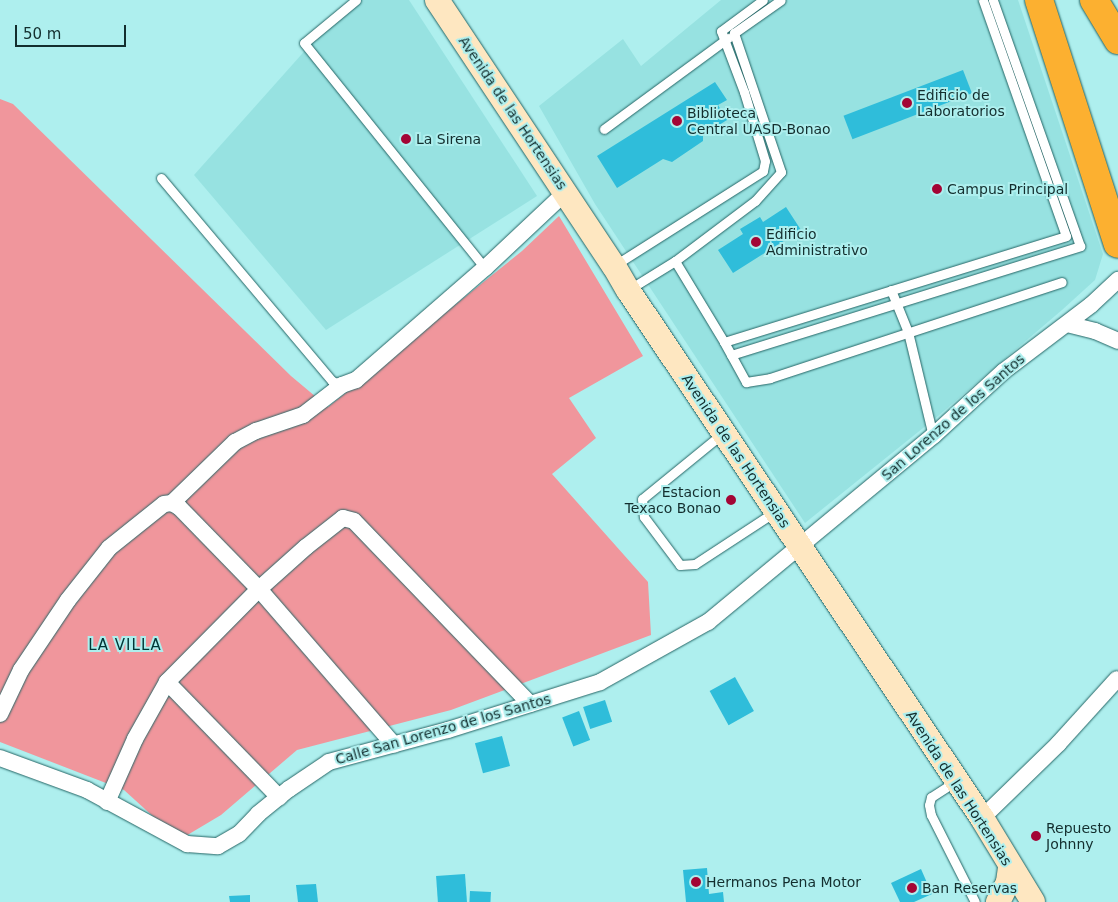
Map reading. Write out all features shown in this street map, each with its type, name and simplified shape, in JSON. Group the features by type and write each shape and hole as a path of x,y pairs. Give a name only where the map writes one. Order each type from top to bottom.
{"highway":[{"path":"1039,0 1118,244"},
{"path":"1094,0 1118,40"}],"main road":[{"name":"Avenida de las Hortensias","path":"437,0 566,192 628,290 982,818 1010,867 1034,902"},
{"path":"998,902 1008,882 1010,867"}],"street":[{"path":"172,504 235,442 256,431 303,415 342,385 356,380 485,268 566,192"},
{"name":"San Lorenzo de los Santos","path":"799,546 933,436 1004,371 1047,337 1067,324 1118,280"},
{"path":"1067,324 1095,331 1118,341"},
{"path":"0,714 21,670 68,600 109,548 164,504 172,504 179,507 259,589 394,745"},
{"path":"108,802 135,739 167,682 259,589 338,520 349,518 354,521 530,704"},
{"name":"Calle San Lorenzo de los Santos","path":"0,758 87,790 187,844 218,846 239,834 258,814 279,797 330,762 394,745 600,682 652,655 708,622 799,546"},
{"path":"982,818 1031,771 1117,679"},
{"path":"167,682 279,797"}],"lane":[{"path":"356,0 304,43 485,268"},
{"path":"614,266 763,171 765,161 744,92 721,31 764,0"},
{"path":"604,130 724,40 781,0"},
{"path":"724,342 1066,236 983,0"},
{"path":"731,355 1080,246 994,0"},
{"path":"628,290 675,261 754,201 781,172 734,34"},
{"path":"161,178 332,381 342,385"},
{"path":"675,261 746,382 770,378 1062,282"},
{"path":"891,290 908,332 933,436"},
{"path":"724,432 642,499 644,517 680,565 695,564 776,511"},
{"path":"957,781 931,797 929,805 931,815 975,902"}],"shaded area":[{"path":"350,0 409,0 537,196 326,330 194,175"},
{"path":"721,0 1018,0 1103,254 1095,280 1062,310 938,416 805,523 595,204 539,106 623,39 641,66"},
{"path":"0,99 13,104 291,376 328,407 522,251 559,216 643,356 569,398 596,438 552,474 648,582 651,635 451,710 297,750 221,815 179,840 124,790 0,742"}],"building":[{"name":"Edificio de Laboratorios","path":"963,70 972,93 852,139 844,116"},
{"path":"715,82 727,100 718,105 727,120 703,135 703,141 672,162 663,159 617,188 597,156"},
{"name":"Edificio Administrativo","path":"786,207 801,230 733,273 718,250 743,234 740,229 760,217 763,222"},
{"path":"735,677 754,711 729,725 710,691"},
{"path":"605,700 612,722 590,729 583,707"},
{"path":"579,711 590,740 573,746 562,717"},
{"path":"502,736 510,766 483,773 475,743"},
{"name":"Hermanos Pena Motor","path":"707,868 709,894 723,892 724,902 686,902 683,870"},
{"name":"Ban Reservas","path":"921,869 932,894 914,902 900,902 891,883"},
{"path":"465,874 467,902 438,902 436,876"},
{"path":"316,884 318,902 298,902 296,885"},
{"path":"470,891 491,892 490,902 469,902"},
{"path":"250,895 250,902 230,902 229,896"}],"place":[{"name":"Edificio de Laboratorios","path":"907,103"},
{"name":"Biblioteca Central UASD-Bonao","path":"677,121"},
{"name":"La Sirena","path":"406,139"},
{"name":"Campus Principal","path":"937,189"},
{"name":"Edificio Administrativo","path":"756,242"},
{"name":"Estacion Texaco Bonao","path":"731,500"},
{"name":"Repuesto Johnny","path":"1036,836"},
{"name":"Hermanos Pena Motor","path":"696,882"},
{"name":"Ban Reservas","path":"912,888"}],"district":[{"name":"LA VILLA","path":"125,646"}]}
